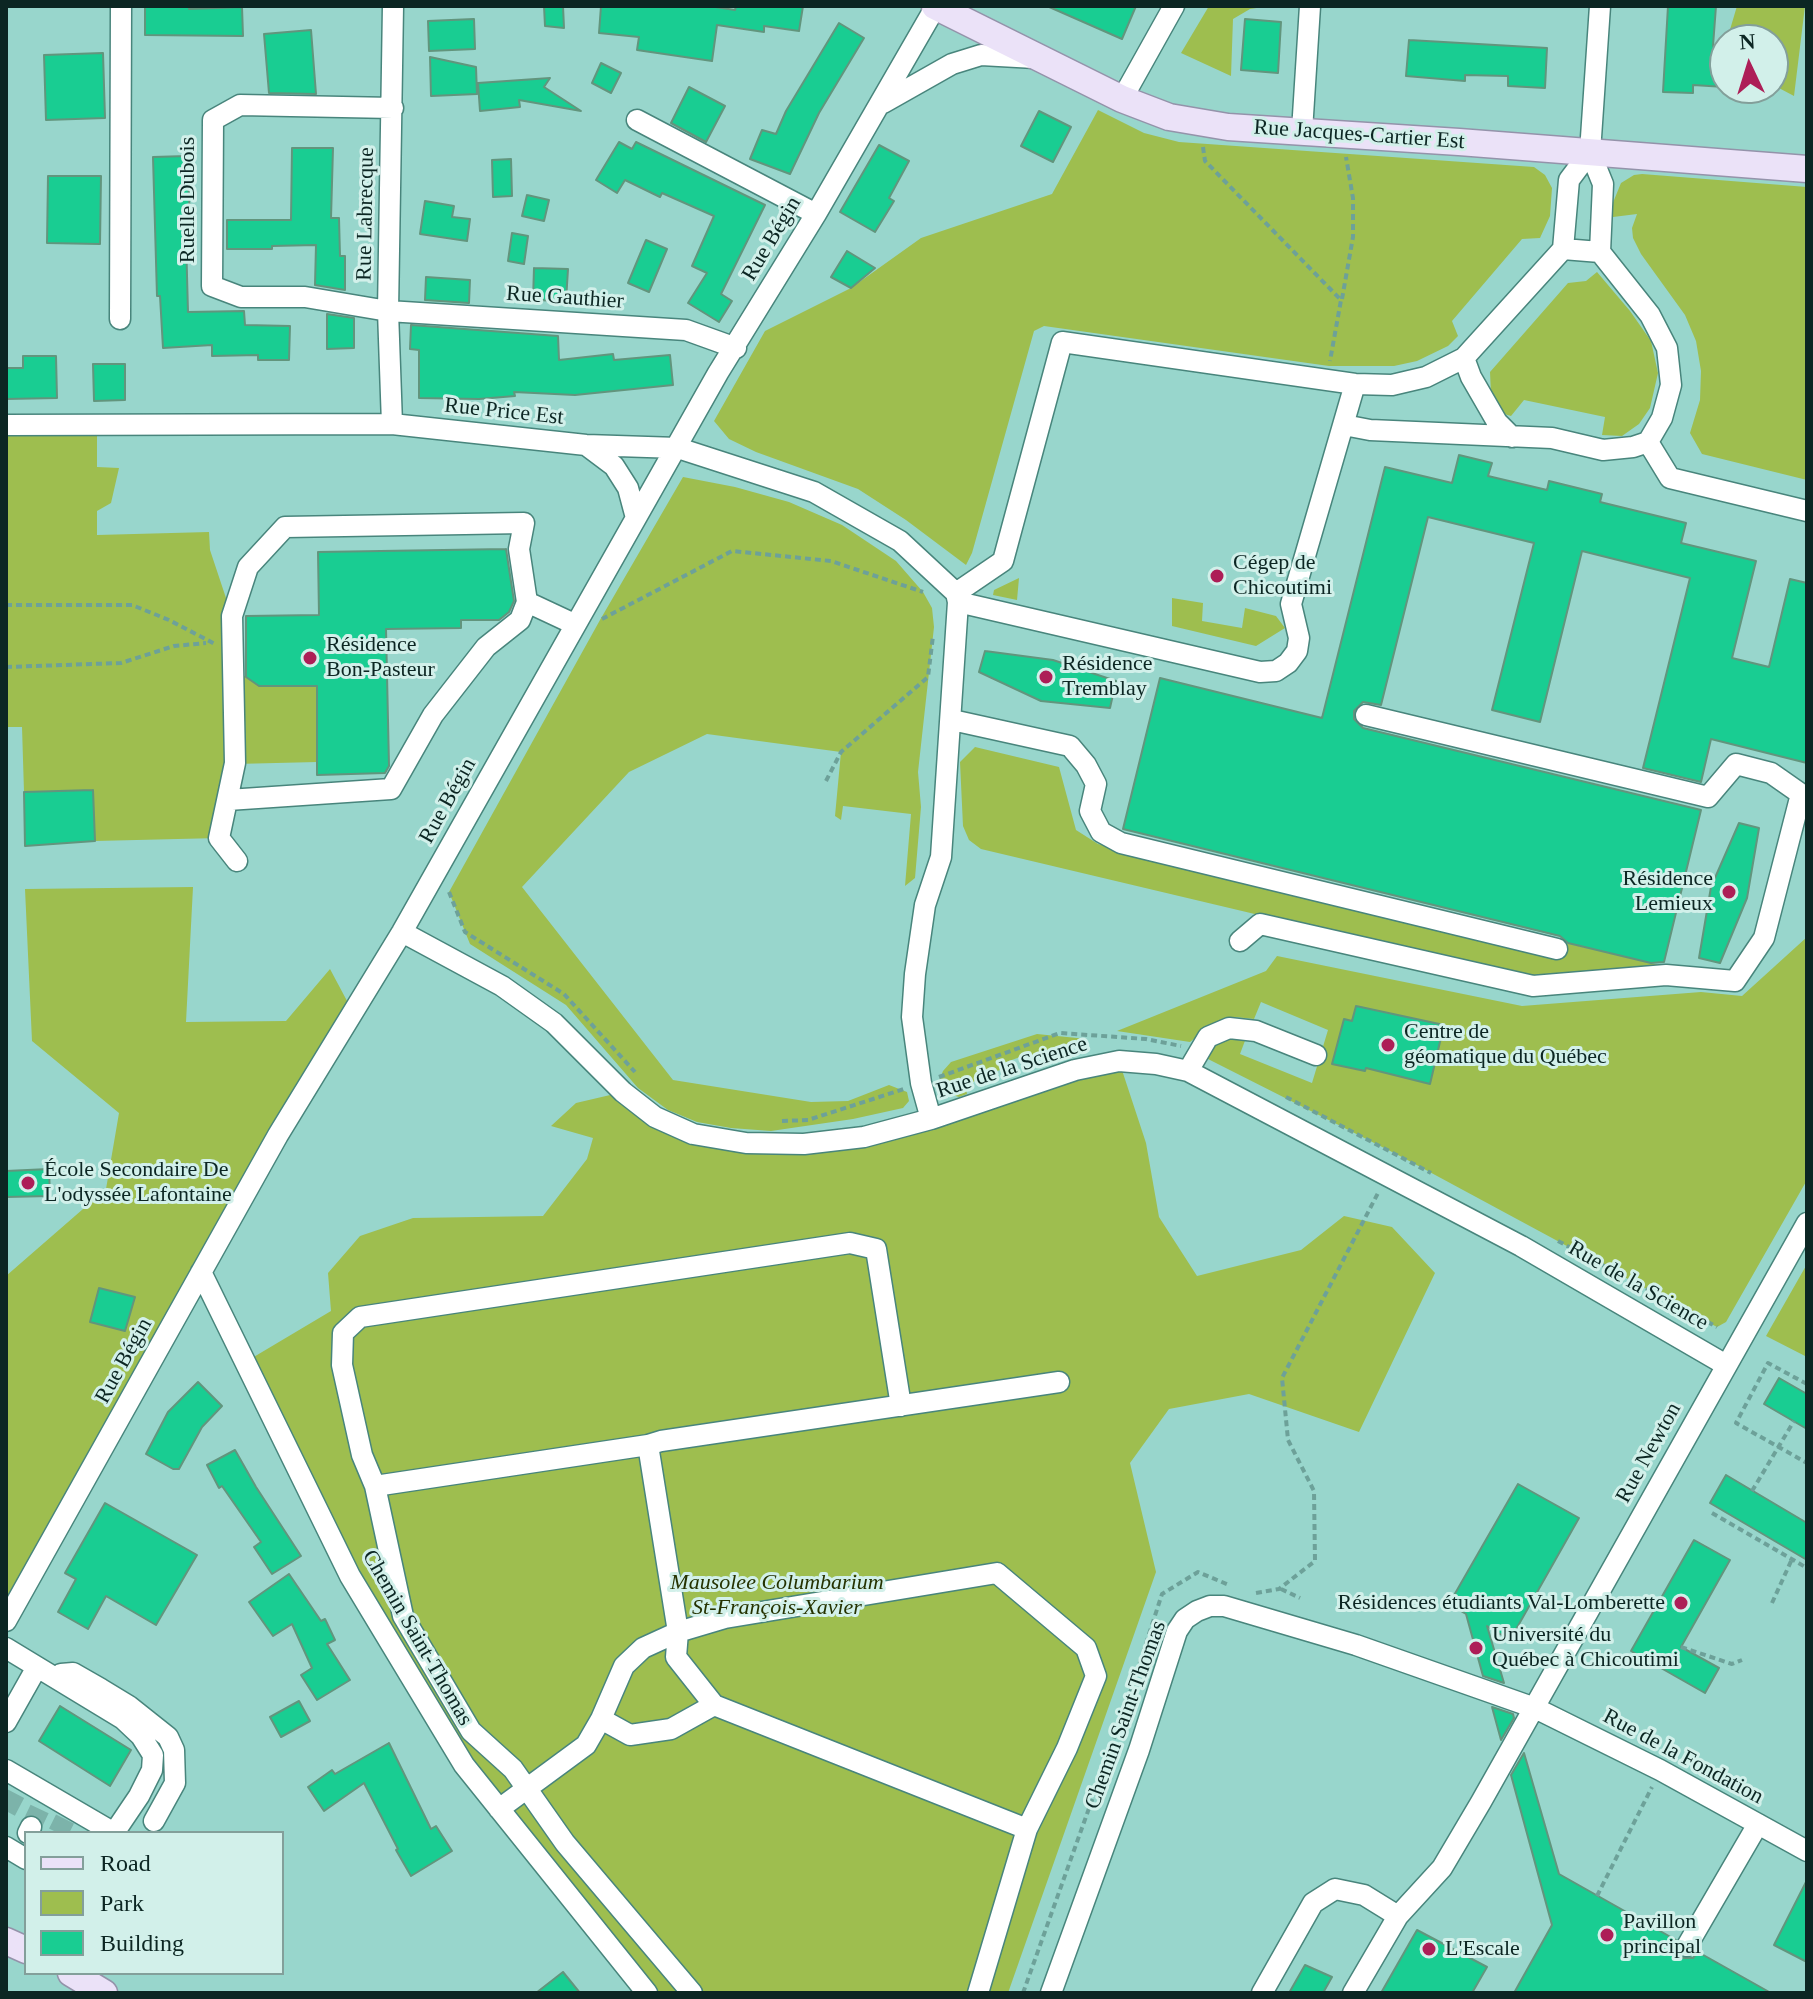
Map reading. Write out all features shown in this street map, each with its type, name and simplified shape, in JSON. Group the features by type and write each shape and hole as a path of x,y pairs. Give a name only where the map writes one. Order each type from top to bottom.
{"main road":[{"name":"Rue Jacques-Cartier Est","path":"936,6 1122,99 1169,117 1228,127 1807,169"},
{"path":"74,1975 104,1993"}],"street":[{"path":"120,319 121,6"},
{"name":"Rue Labrecque","path":"392,424 388,311 393,6"},
{"name":"Rue Bégin","path":"6,1621 278,1135 402,932 718,373 816,214 936,6"},
{"path":"1122,99 1174,6"},
{"path":"1302,131 1310,6"},
{"path":"1344,425 1370,430 1552,438 1603,450 1648,442 1662,418 1671,385 1667,348 1650,315 1600,252 1603,184 1590,152 1600,6"},
{"path":"879,105 952,64 981,55 1041,59"},
{"name":"Ruelle Dubois","path":"388,311 305,297 241,297 212,286 213,120 240,105 393,108"},
{"path":"637,120 816,214"},
{"path":"931,1119 921,1083 912,1017 925,905 941,857 952,720 957,597 1003,561 1062,342 1355,384 1392,385 1426,377 1464,358 1563,249 1569,180 1590,152"},
{"path":"1563,249 1600,252"},
{"name":"Rue Gauthier","path":"388,311 686,330 736,348"},
{"path":"1464,358 1490,411 1512,437"},
{"path":"957,597 986,607 1260,672 1276,671 1288,663 1297,651 1299,638 1291,604 1355,384"},
{"name":"Rue Price Est","path":"6,425 392,424 586,445 678,448 814,492 900,541 957,597"},
{"path":"1648,442 1670,478 1807,511"},
{"path":"586,445 614,466 628,488 636,518"},
{"path":"228,800 391,789 433,715 486,647 520,620 527,602 519,549 524,523 285,527 248,567 232,616 235,763 219,838 237,861"},
{"path":"527,602 574,624"},
{"path":"1240,941 1260,924 1533,986 1666,975 1735,981 1764,938 1804,795 1771,773 1736,764 1708,797 1366,715"},
{"path":"952,720 1070,746 1086,765 1096,784 1090,811 1101,832 1121,843 1557,949"},
{"name":"Rue de la Science","path":"402,932 502,986 554,1023 623,1092 655,1117 693,1134 746,1143 804,1144 864,1137 931,1119 1075,1070 1119,1061 1156,1064 1193,1062 1388,1176 1521,1246 1726,1365"},
{"path":"1193,1062 1208,1037 1217,1031 1241,1027 1316,1055"},
{"name":"Rue Newton","path":"1353,1993 1398,1916 1442,1868 1807,1223"},
{"path":"692,1993 565,1843 513,1769 471,1731 403,1616 375,1486 362,1455 342,1365 343,1333 360,1317 376,1314 850,1243 876,1249 901,1406"},
{"name":"Chemin Saint-Thomas","path":"201,1272 350,1576 464,1765 647,1993"},
{"path":"375,1486 1059,1382"},
{"path":"648,1445 678,1632 676,1657 714,1705 1027,1829"},
{"path":"499,1809 586,1745 624,1666 643,1648 678,1632 725,1618 997,1573 1086,1648 1096,1676 1067,1748 1027,1829 978,1993"},
{"name":"Chemin Saint-Thomas","path":"1051,1993 1139,1750 1177,1631 1185,1619 1197,1611 1210,1606 1224,1606 1356,1645 1535,1708"},
{"path":"6,1648 123,1719 141,1736 153,1755 152,1770 115,1831"},
{"path":"6,1722 43,1671"},
{"path":"43,1671 73,1673 129,1706 168,1737 174,1750 175,1783 154,1821"},
{"path":"601,1719 630,1735 671,1729 714,1705"},
{"name":"Rue de la Fondation","path":"1535,1708 1660,1770 1807,1851"},
{"path":"15,1780 67,1813 109,1831"},
{"path":"1687,1946 1758,1824"},
{"path":"1262,1993 1313,1903 1335,1889 1364,1895 1398,1916"}],"path":[{"path":"1202,144 1205,161 1341,300"},
{"path":"1345,155 1353,198 1353,237 1329,366 1355,384"},
{"path":"600,620 732,551 831,561 923,592"},
{"path":"6,605 132,605 169,620 208,643 174,646 121,663 6,667"},
{"path":"826,781 841,752 928,677 934,627"},
{"path":"449,892 465,932 564,994 641,1079"},
{"path":"779,1121 808,1120 1060,1033 1146,1039 1183,1046 1193,1062"},
{"path":"1276,1092 1442,1179"},
{"path":"1253,1594 1279,1589 1315,1561 1314,1491 1288,1440 1282,1378 1400,1156"},
{"path":"1554,1239 1717,1327"},
{"path":"1807,1384 1768,1363 1736,1423 1807,1463"},
{"path":"1752,1491 1794,1421"},
{"path":"1712,1513 1807,1568"},
{"path":"1772,1603 1792,1559"},
{"path":"1023,1993 1077,1846 1162,1594 1198,1572 1239,1589"},
{"path":"1279,1589 1300,1598"},
{"path":"1681,1647 1732,1664 1742,1660"},
{"path":"1597,1896 1660,1770"}],"green space":[{"path":"1209,6 1263,7 1250,9 1233,19 1231,76 1181,53"},
{"path":"1737,6 1805,6 1794,96 1789,93 1789,24 1732,24"},
{"path":"1098,110 1144,133 1179,142 1534,167 1545,175 1552,188 1550,216 1540,238 1522,239 1452,321 1458,336 1448,346 1417,361 1394,366 1329,366 1044,326 1034,331 972,553 966,565 858,489 729,439 714,421 765,331 851,288 921,238 1052,194"},
{"path":"1642,174 1807,187 1807,480 1702,454 1690,433 1700,400 1701,371 1696,341 1685,315 1633,238 1632,228 1637,214 1613,217 1612,205 1621,183"},
{"path":"1597,272 1651,341 1658,373 1650,408 1639,424 1622,436 1602,435 1605,417 1524,400 1511,416 1504,414 1491,394 1490,372 1568,283 1586,281"},
{"path":"97,425 97,467 119,468 111,503 97,511 97,535 209,532 210,550 232,616 233,668 259,686 317,686 317,762 235,764 219,838 95,841 93,790 24,792 22,727 6,727 6,436"},
{"path":"683,477 789,502 842,525 896,561 923,592 932,608 934,627 918,772 921,807 915,878 905,886 911,814 843,806 841,820 835,816 841,752 707,734 629,772 522,887 673,1080 811,1102 848,1101 889,1085 907,1092 909,1101 903,1108 771,1131 697,1122 668,1110 638,1088 566,1005 470,944 449,892"},
{"path":"1019,578 1017,600 993,595 994,590"},
{"path":"1172,598 1203,603 1202,621 1242,628 1245,608 1276,616 1285,628 1256,646 1172,626"},
{"path":"975,747 1059,767 1076,830 1098,844 1562,958 1566,943 1663,966 1520,977 981,849 969,840 963,826 960,762"},
{"path":"193,887 186,1022 286,1021 330,969 354,1014 6,1621 6,1276 106,1189 119,1113 32,1041 25,889"},
{"path":"1807,937 1807,1180 1726,1322 1717,1327 1400,1156 1206,1058 1221,1036 1246,1038 1240,1054 1312,1083 1328,1030 1261,1002 1254,1019 1235,1017 1212,1024 1190,1042 1117,1031 1266,971 1277,956 1522,1006 1701,992 1742,996"},
{"path":"1037,1034 1087,1039 1030,1059 1028,1054 1001,1064 1000,1070 979,1077 966,1089 967,1094 959,1097 946,1093 939,1081 951,1062"},
{"name":"Mausolee Columbarium St-François-Xavier","path":"1119,1061 1146,1143 1159,1217 1197,1276 1301,1250 1344,1216 1392,1227 1435,1273 1359,1432 1249,1394 1169,1409 1130,1463 1156,1572 1008,1993 647,1993 464,1765 350,1576 247,1361 331,1311 328,1273 360,1236 413,1218 543,1216 587,1159 593,1138 551,1126 576,1103 623,1092 655,1117 804,1144"},
{"path":"1807,1264 1807,1357 1766,1336"}],"building":[{"path":"145,6 189,6 189,9 242,7 243,36 145,35"},
{"path":"544,6 563,6 564,28 545,26"},
{"path":"601,6 709,6 735,10 736,6 803,6 799,31 764,26 764,32 717,25 712,61 637,50 639,37 599,33"},
{"path":"1047,6 1136,6 1122,39"},
{"path":"1668,6 1716,6 1715,24 1709,24 1709,86 1693,85 1693,93 1663,92"},
{"path":"474,19 475,49 429,51 428,21"},
{"path":"1245,19 1281,22 1278,73 1241,70"},
{"path":"839,23 864,38 819,113 790,174 750,159 762,130 776,134 786,111"},
{"path":"311,30 316,94 269,93 264,34"},
{"path":"1409,40 1547,48 1545,88 1508,86 1508,76 1465,75 1465,81 1406,76"},
{"path":"103,53 105,118 46,120 44,55"},
{"path":"430,57 476,67 477,94 431,96"},
{"path":"601,63 621,73 611,93 592,83"},
{"path":"550,78 544,87 581,111 519,100 520,107 480,111 478,83"},
{"path":"689,87 725,106 706,142 671,123"},
{"path":"1039,111 1071,127 1053,162 1021,146"},
{"path":"619,142 632,149 636,142 765,205 721,294 732,301 719,322 688,303 707,273 692,266 714,216 662,193 660,197 625,180 617,193 596,180"},
{"path":"879,145 909,161 889,198 894,201 875,232 840,212"},
{"path":"292,148 333,148 331,218 339,218 340,256 345,256 345,290 315,285 316,245 227,249 227,220 291,220"},
{"path":"187,156 191,238 186,238 188,312 244,311 245,325 290,326 289,360 258,360 258,355 212,356 212,345 163,348 160,296 157,296 153,157"},
{"path":"511,159 512,196 493,197 492,160"},
{"path":"48,176 101,176 100,244 47,243"},
{"path":"527,195 549,200 544,221 522,216"},
{"path":"425,201 454,206 452,217 470,219 467,241 420,234"},
{"path":"512,233 528,236 524,264 508,261"},
{"path":"646,240 667,249 649,292 628,283"},
{"path":"847,251 875,268 851,288 831,277"},
{"path":"534,268 568,269 566,301 533,300"},
{"path":"426,277 470,280 469,303 425,300"},
{"path":"327,314 354,318 354,348 327,349"},
{"path":"411,325 558,336 559,360 613,354 614,360 670,355 673,385 575,395 514,392 515,396 479,399 419,398 419,350 410,349"},
{"path":"23,356 56,356 57,398 6,399 6,368 23,368"},
{"path":"93,364 125,364 125,400 94,401"},
{"path":"1459,455 1492,463 1488,476 1547,490 1549,481 1602,494 1600,502 1686,523 1681,543 1756,561 1732,658 1769,667 1790,579 1807,583 1807,763 1711,739 1701,782 1643,768 1690,578 1582,551 1540,722 1492,710 1534,543 1428,517 1381,705 1363,702 1354,711 1354,719 1363,728 1701,810 1664,962 1651,963 1568,943 1560,936 1123,829 1160,678 1322,718 1385,467 1452,483"},
{"name":"Résidence Bon-Pasteur","path":"506,549 514,601 509,612 499,620 461,620 461,628 386,629 389,766 385,773 317,775 317,686 259,686 246,677 246,616 319,615 318,552"},
{"name":"Résidence Tremblay","path":"985,651 1053,660 1116,681 1110,708 1041,701 979,672"},
{"path":"93,790 95,841 25,846 24,792"},
{"name":"Résidence Lemieux","path":"1739,823 1759,828 1747,898 1720,963 1699,958 1711,887"},
{"name":"Centre de géomatique du Québec","path":"1356,1006 1444,1025 1430,1084 1366,1068 1365,1071 1332,1064 1344,1019 1352,1021"},
{"name":"École Secondaire De L'odyssée Lafontaine","path":"49,1169 50,1196 6,1197 6,1171"},
{"path":"99,1288 135,1297 125,1331 90,1322"},
{"path":"1779,1378 1807,1394 1807,1429 1764,1404"},
{"path":"198,1382 222,1406 202,1427 179,1469 173,1469 146,1454 168,1412"},
{"path":"235,1450 301,1556 272,1574 254,1547 261,1542 222,1486 219,1488 207,1465"},
{"path":"1726,1475 1807,1523 1807,1560 1710,1503"},
{"path":"1518,1484 1579,1518 1510,1640 1487,1626 1504,1683 1483,1676 1466,1614 1449,1604"},
{"path":"105,1503 197,1555 156,1625 106,1596 88,1629 58,1612 76,1579 65,1573"},
{"name":"Résidences étudiants Val-Lomberette","path":"1694,1540 1730,1560 1681,1647 1719,1668 1705,1693 1631,1651"},
{"path":"289,1574 321,1621 325,1619 335,1640 327,1644 350,1680 317,1700 301,1675 312,1668 292,1624 273,1636 249,1602"},
{"path":"299,1701 310,1721 281,1737 270,1717"},
{"path":"60,1706 131,1750 110,1786 39,1741"},
{"path":"1492,1707 1513,1714 1514,1718 1501,1740"},
{"path":"389,1743 431,1829 436,1826 452,1851 411,1876 364,1783 324,1811 308,1787 332,1770 335,1774"},
{"name":"Pavillon principal","path":"1524,1753 1559,1874 1676,1940 1675,1952 1681,1958 1693,1958 1698,1952 1771,1993 1514,1993 1552,1925 1511,1775"},
{"path":"1807,1880 1807,1962 1774,1945"},
{"name":"L'Escale","path":"1417,1930 1487,1967 1472,1993 1381,1993"},
{"path":"1305,1965 1332,1977 1323,1993 1289,1993"},
{"path":"563,1972 580,1993 536,1993"}],"tunnel":[{"path":"6,1811 17,1790"},
{"path":"31,1827 41,1806"},
{"path":"59,1831 65,1819"}],"place":[{"name":"Cégep de Chicoutimi","path":"1217,576"},
{"name":"Résidence Bon-Pasteur","path":"310,658"},
{"name":"Résidence Tremblay","path":"1046,677"},
{"name":"Résidence Lemieux","path":"1729,892"},
{"name":"Centre de géomatique du Québec","path":"1388,1045"},
{"name":"École Secondaire De L'odyssée Lafontaine","path":"28,1183"},
{"name":"Résidences étudiants Val-Lomberette","path":"1681,1603"},
{"name":"Université du Québec à Chicoutimi","path":"1476,1648"},
{"name":"Pavillon principal","path":"1607,1935"},
{"name":"L'Escale","path":"1429,1949"}]}
